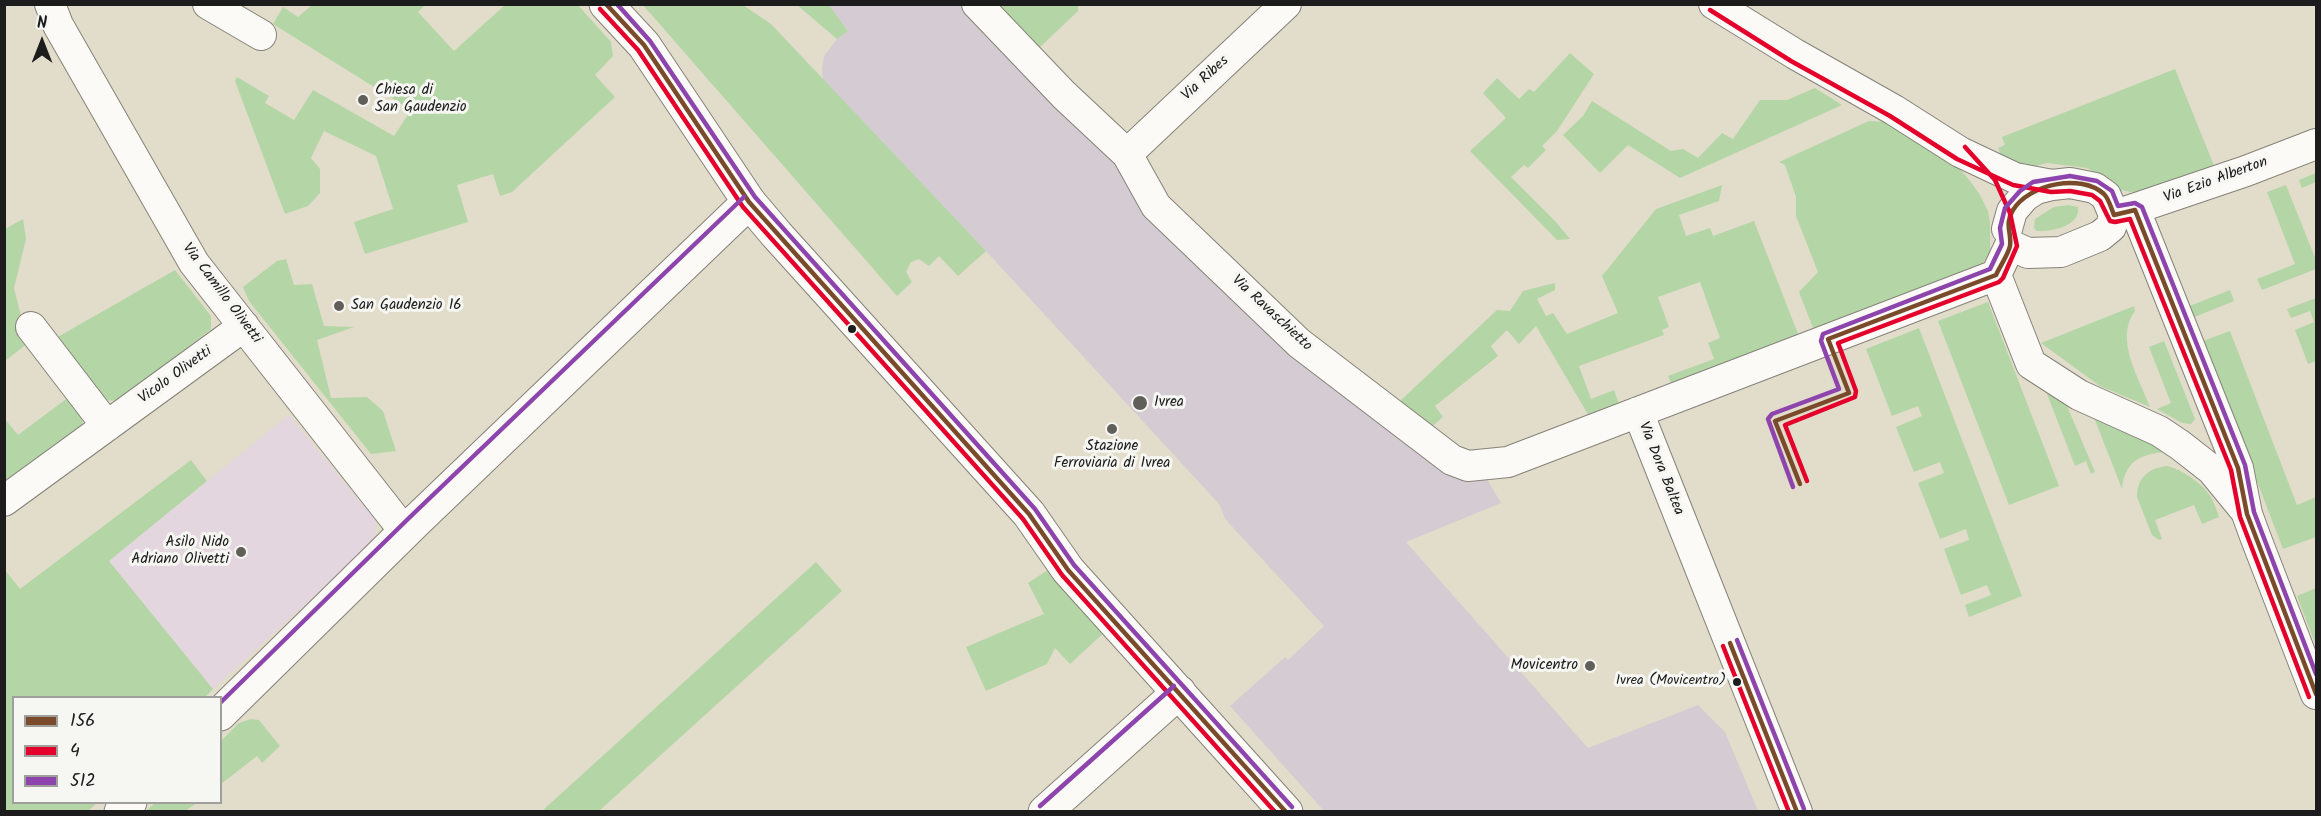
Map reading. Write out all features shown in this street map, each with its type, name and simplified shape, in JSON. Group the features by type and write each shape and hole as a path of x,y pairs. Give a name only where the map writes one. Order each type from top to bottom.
{"main road":[{"path":"606,4 644,45 749,202 1029,514 1068,570 1286,812"},
{"path":"222,712 405,532 749,202"},
{"path":"1045,812 1179,692"}],"street":[{"name":"Via Camillo Olivetti","path":"50,4 58,25 194,263 405,532"},
{"path":"208,4 261,35"},
{"name":"Via Ravaschietto","path":"977,4 1064,94 1127,154 1156,206 1299,343 1452,460 1468,466 1508,462 1638,412"},
{"name":"Via Ribes","path":"1127,154 1286,4"},
{"path":"1714,4 1795,54 1894,110 1960,152 2015,178 2052,184 2070,183 2095,188 2125,212 2238,468 2247,514 2316,694"},
{"name":"Via Ezio Alberton","path":"2125,212 2316,144"},
{"path":"1960,152 1984,176 1998,198 2009,237 2028,254 2061,252 2100,236 2125,212"},
{"path":"2052,184 2036,189 2025,196 2012,211 2009,237 1996,274 2031,364 2079,395 2159,431 2180,445 2212,470 2247,514"},
{"name":"Via Dora Baltea","path":"1797,812 1638,412 1996,274"},
{"name":"Vicolo Olivetti","path":"4,501 244,326"},
{"path":"31,327 107,426"}],"shaded area":[{"path":"887,4 959,5 1116,156 1273,328 1456,479 1466,480 1484,474 1501,503 1406,542 1588,748 1698,705 1725,732 1758,811 1324,811 1230,706 1285,657 1288,660 1324,626 1225,519 1220,505 986,251 823,80 824,56 837,39 848,31 829,5 884,6"},
{"name":"Asilo Nido Adriano Olivetti","path":"289,415 376,521 375,537 372,543 213,689 108,561"}],"green space":[{"path":"577,4 611,42 613,56 595,75 615,97 512,192 500,196 493,174 457,185 468,222 365,254 354,222 393,209 376,156 324,131 311,158 320,169 320,193 308,206 285,214 235,81 237,77 269,96 265,103 294,120 313,90 394,136 411,110 273,24 283,7 298,17 312,5 425,5 418,12 454,51 505,5"},
{"path":"796,4 829,5 848,31 837,39"},
{"path":"643,5 743,5 771,24 986,251 958,276 939,256 929,266 919,259 911,262 906,272 912,282 897,296"},
{"path":"993,5 1078,5 1078,11 1036,51"},
{"path":"1570,53 1594,74 1557,131 1542,146 1546,150 1528,168 1524,165 1511,177 1570,239 1557,240 1470,151 1506,118 1483,93 1497,78 1519,99 1529,89 1534,92"},
{"path":"2175,69 2215,168 2136,193 2116,189 2103,177 2087,168 2047,163 2028,168 2003,160 1998,148 2005,145 2002,137"},
{"path":"1815,88 1842,105 1680,178 1628,145 1600,173 1563,135 1583,116 1592,101 1671,151 1683,149 1698,158 1722,133 1733,139 1760,100 1787,100"},
{"path":"1869,121 1888,122 1955,163 1980,195 1988,211 1990,252 1980,268 1815,333 1799,292 1818,272 1796,216 1796,197 1785,165 1779,162"},
{"path":"2316,173 2316,182 2302,188 2299,180"},
{"path":"1722,185 1719,201 1679,215 1686,236 1710,228 1713,236 1754,221 1800,339 1673,387 1668,376 1714,359 1708,343 1720,338 1700,282 1658,297 1669,327 1662,330 1664,335 1579,366 1591,399 1614,390 1622,412 1593,423 1536,326 1519,344 1507,330 1491,346 1498,356 1435,406 1443,417 1429,429 1404,407 1400,401 1497,310 1510,311 1523,291 1555,283 1555,290 1537,299 1546,316 1553,313 1567,334 1618,313 1602,276 1656,209"},
{"path":"2286,185 2316,260 2316,269 2262,290 2257,279 2295,264 2267,192"},
{"path":"2068,205 2078,207 2078,214 2070,223 2050,230 2037,231 2034,228 2035,219 2054,207"},
{"path":"23,219 26,239 14,288 28,343 5,361 5,229"},
{"path":"286,259 294,285 312,284 324,326 354,327 317,340 331,398 367,397 383,411 396,451 371,454 249,301 243,287 277,261"},
{"path":"175,270 211,316 211,329 118,401 104,400 56,338"},
{"path":"2230,290 2234,301 2192,318 2187,307"},
{"path":"2316,298 2316,361 2308,364 2295,330 2314,322 2310,311 2291,318 2287,309"},
{"path":"1988,302 2059,486 2009,505 1938,321"},
{"path":"2134,306 2135,311 2129,322 2127,334 2130,359 2150,407 2100,386 2041,343"},
{"path":"1919,328 2022,596 1969,617 1965,605 1991,595 1987,585 1961,595 1944,549 1969,540 1966,529 1940,539 1918,483 1944,473 1940,462 1914,472 1896,427 1922,416 1918,406 1892,416 1866,349"},
{"path":"2230,331 2297,505 2316,497 2316,537 2283,549 2203,341"},
{"path":"2164,341 2195,419 2191,424 2182,423 2157,409 2171,403 2149,347"},
{"path":"2045,389 2060,395 2067,406 2095,472 2091,474 2086,461 2075,466"},
{"path":"69,397 81,412 83,424 5,483 4,418 18,435"},
{"path":"2095,412 2176,451 2140,458 2128,469 2122,489 2095,420"},
{"path":"191,460 207,481 109,561 213,689 206,696 12,696 12,804 96,804 88,811 5,811 5,570 20,589"},
{"path":"2167,466 2186,474 2199,483 2212,499 2219,517 2202,524 2194,505 2155,520 2162,539 2159,540 2152,535 2137,497 2141,479 2154,469"},
{"path":"816,562 842,591 599,811 542,811"},
{"path":"1051,568 1108,629 1070,664 1055,648 1047,664 986,691 966,647 1044,614 1028,583"},
{"path":"2316,588 2316,646 2297,596"},
{"path":"251,719 259,720 280,746 262,763 257,756 222,783 222,740 239,723"},
{"path":"154,804 196,804 185,811 146,811"}],"transit line":[{"name":"156","path":"606,4 644,45 749,202 1029,514 1068,570 1286,812"},
{"name":"512","path":"617,4 650,41 755,197 1035,509 1074,565 1292,807"},
{"name":"4","path":"600,9 638,50 743,207 1023,519 1062,575 1275,812"},
{"name":"4","path":"1710,10 1791,61 1890,116 1957,159 2013,185 2051,192 2070,191 2092,195 2100,201 2110,221 2130,219 2231,470 2240,517 2309,697"},
{"name":"4","path":"1807,481 1785,425 1855,397 1856,391 1838,343 1999,282 2003,278 2017,246 2010,213 1995,180 1965,147"},
{"name":"512","path":"1793,487 1768,419 1772,414 1839,389 1821,341 1823,334 1990,269 2002,244 2000,228 2005,208 2020,191 2033,182 2070,176 2097,181 2112,191 2118,206 2135,203 2142,207 2245,465 2254,512 2316,674"},
{"name":"156","path":"1800,484 1775,421 1849,393 1828,339 1996,275 2010,246 2010,215 2021,201 2043,188 2056,184 2082,184 2094,188 2106,196 2114,215 2135,210 2238,468 2247,514 2316,694"},
{"name":"512","path":"222,701 410,517 744,197"},
{"name":"512","path":"1737,640 1804,809"},
{"name":"156","path":"1730,643 1797,812"},
{"name":"4","path":"1723,646 1789,812"},
{"name":"512","path":"1040,806 1174,686"}],"place":[{"name":"Chiesa di San Gaudenzio","path":"363,100"},
{"name":"San Gaudenzio 16","path":"339,306"},
{"name":"Ivrea","path":"1140,403"},
{"name":"Stazione Ferroviaria di Ivrea","path":"1112,429"},
{"name":"Asilo Nido Adriano Olivetti","path":"241,552"},
{"name":"Movicentro","path":"1590,666"},
{"name":"Ivrea (Movicentro)","path":"1737,682"}]}
